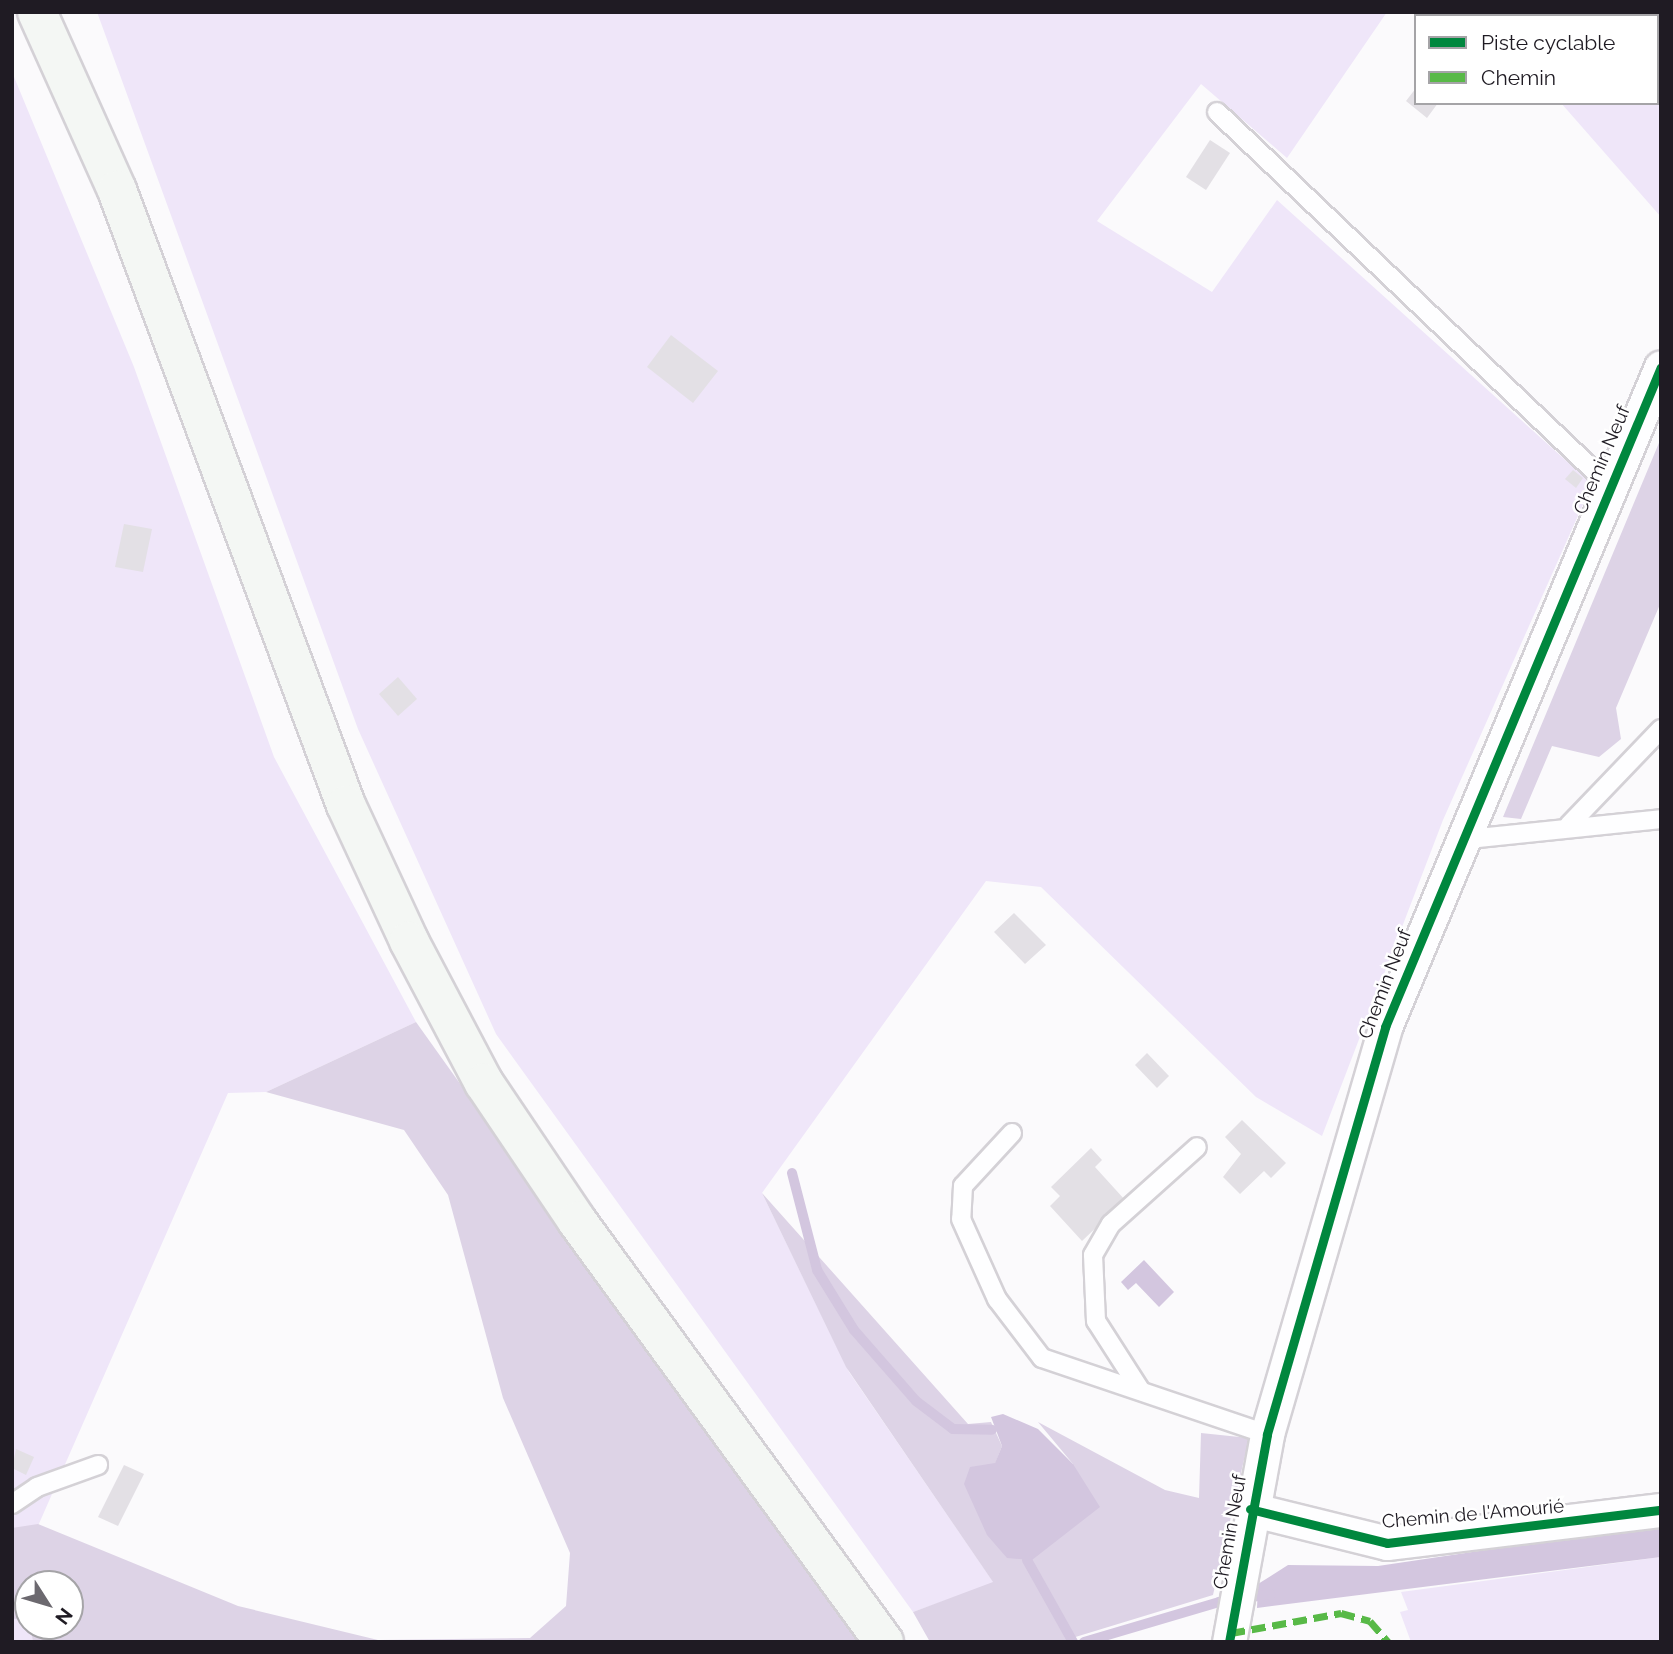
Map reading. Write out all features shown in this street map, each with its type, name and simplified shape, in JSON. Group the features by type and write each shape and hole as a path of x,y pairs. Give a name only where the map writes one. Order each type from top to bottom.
{"main road":[{"path":"37,12 117,190 345,805 409,941 484,1083 546,1175 884,1642"},
{"path":"758,1466 899,1642"}],"street":[{"name":"Chemin Neuf","path":"1231,1630 1250,1509 1267,1434 1385,1027 1459,840 1661,368"},
{"name":"Chemin de l'Amourié","path":"1250,1509 1387,1543 1661,1510"}],"lane":[{"path":"1217,112 1610,486"},
{"path":"1569,825 1661,729"},
{"path":"1459,840 1569,825 1661,819"},
{"path":"1013,1133 963,1186 961,1219 997,1298 1042,1358 1267,1434"},
{"path":"1141,1391 1096,1321 1093,1255 1111,1224 1197,1147"},
{"path":"12,1504 37,1487 98,1465"}],"shaded area":[{"path":"97,12 1387,12 1287,158 1201,84 1097,221 1212,292 1277,200 1592,484 1443,820 1322,1136 1256,1097 1041,887 986,881 762,1193 849,1372 994,1583 913,1612 496,1034 358,729"},
{"path":"1487,12 1661,12 1661,217 1563,105 1659,105 1659,14"},
{"path":"12,72 134,367 274,757 416,1022 266,1092 228,1093 21,1570 14,1570 14,1640 33,1642 12,1642"},
{"path":"1661,438 1661,602 1616,708 1621,739 1599,757 1552,746 1521,819 1503,817"},
{"path":"416,1022 858,1642 33,1642 84,1640 84,1570 14,1570 12,1618 12,1528 38,1524 238,1606 378,1640 530,1638 566,1606 570,1553 503,1398 448,1195 404,1130 266,1092"},
{"path":"762,1193 968,1424 991,1422 1002,1446 995,1464 1073,1464 1038,1422 1165,1490 1199,1498 1201,1433 1249,1438 1213,1595 1059,1642 930,1642 913,1612 993,1582 846,1367"},
{"path":"1144,1260 1174,1292 1159,1307 1136,1283 1128,1290 1121,1282"},
{"path":"1003,1414 1038,1429 1073,1464 1100,1507 1032,1560 1007,1558 987,1535 964,1484 970,1467 995,1463 1002,1446 991,1417"},
{"path":"1661,1524 1661,1557 1257,1608 1258,1584 1288,1565 1378,1566"},
{"path":"1661,1557 1661,1642 1411,1642 1400,1612 1408,1610 1401,1592"}],"building":[{"path":"1414,91 1414,105 1437,105 1427,118 1406,101"},
{"path":"1210,140 1230,153 1206,190 1186,177"},
{"path":"671,335 718,371 693,403 647,367"},
{"path":"1573,470 1583,478 1576,488 1565,479"},
{"path":"124,524 152,529 143,572 115,567"},
{"path":"398,677 417,699 398,716 379,694"},
{"path":"1014,913 1046,945 1025,964 994,932"},
{"path":"1147,1053 1169,1076 1157,1088 1135,1065"},
{"path":"1242,1120 1286,1163 1271,1178 1264,1171 1240,1194 1223,1177 1241,1154 1225,1137"},
{"path":"1091,1148 1102,1160 1095,1167 1125,1200 1082,1241 1050,1206 1060,1196 1051,1187"},
{"path":"16,1449 34,1457 26,1475 12,1468"},
{"path":"124,1465 144,1474 118,1526 98,1517"}],"waterway":[{"path":"792,1173 817,1270 854,1330 916,1401 953,1429 992,1430"},
{"path":"1027,1560 1073,1642"},
{"path":"1084,1642 1219,1602 1270,1594"}],"marked path":[{"path":"1231,1633 1341,1613 1370,1621 1388,1642"}],"cycle path":[{"path":"1229,1642 1267,1434 1385,1027 1661,367"},
{"path":"1250,1509 1387,1543 1661,1510"}]}
